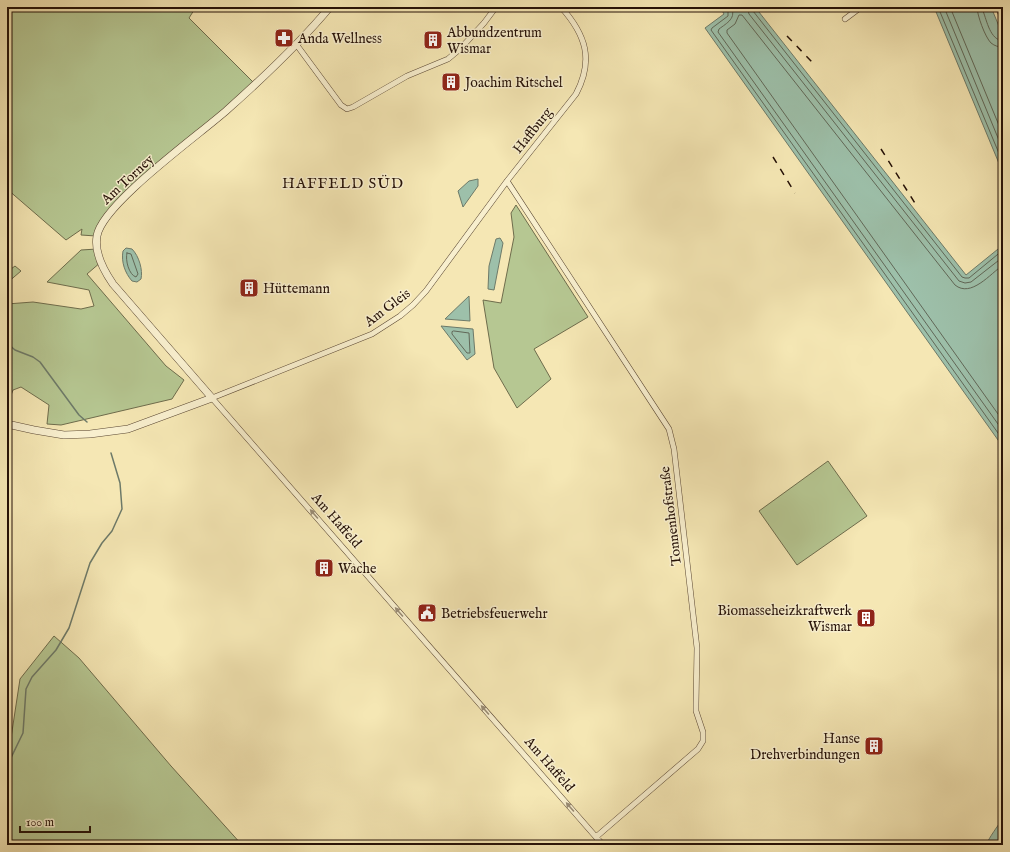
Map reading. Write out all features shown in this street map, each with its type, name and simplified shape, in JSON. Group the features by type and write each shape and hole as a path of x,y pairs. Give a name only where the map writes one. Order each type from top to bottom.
{"street":[{"name":"Am Torney","path":"212,398 113,284 101,262 97,249 96,236 101,224 112,209 138,185 226,111 312,28 330,7"},
{"path":"296,44 341,105 347,108 353,107 407,76 448,59 460,49 484,23 496,7"},
{"name":"Haffburg","path":"507,181 576,94 582,82 585,71 586,51 583,40 561,7"},
{"path":"845,20 861,7"},
{"path":"1000,8 1003,20"},
{"name":"Am Gleis","path":"212,398 357,341 372,334 396,319 414,305 426,291 507,181"},
{"name":"Tonnenhofstraße","path":"507,181 669,429 674,449 697,648 696,711 703,732 703,741 698,749 596,837"},
{"path":"7,424 64,435 90,434 128,429 212,398"},
{"name":"Am Haffeld","path":"212,398 596,837"},
{"path":"596,837 603,845"}],"shaded area":[{"path":"7,7 196,7 189,18 255,84 129,193 96,236 81,235 82,229 66,240 7,189"},
{"path":"516,205 588,317 534,349 551,379 517,408 494,368 483,300 501,303 514,237 511,213"},
{"path":"97,249 101,262 87,274 166,366 184,380 172,399 61,425 47,424 49,405 21,387 13,390 7,406 7,304 33,302 81,309 94,306 89,290 47,282 81,250"},
{"path":"15,266 21,271 7,283 7,272"},
{"path":"828,461 867,516 797,565 759,511"},
{"path":"54,636 79,658 171,766 242,845 7,845 7,744 11,738 20,679"}],"water":[{"path":"720,7 755,7 966,275 1003,245 1003,447 705,28 724,14"},
{"path":"934,7 991,7 1003,36 1003,173"},
{"path":"478,179 478,186 463,207 458,191 469,181"},
{"path":"500,238 503,243 494,290 488,289 489,266 496,239"},
{"path":"126,248 132,249 137,255 140,263 141,279 137,282 132,281 124,267 123,251"},
{"path":"469,296 470,321 445,319"},
{"path":"441,326 473,329 475,354 467,360"},
{"path":"1003,819 1003,845 986,845 989,839"}],"waterway":[{"path":"7,343 15,350 33,357 40,362 79,415 87,422"},
{"path":"7,766 23,733 26,689 32,677 56,650 69,628 90,563 102,543 112,531 122,509 120,483 111,453"}],"railway":[{"path":"787,36 812,62"},
{"path":"881,149 918,208"},
{"path":"773,157 795,193"}],"place":[{"name":"Anda Wellness","path":"284,38"},
{"name":"Abbundzentrum Wismar","path":"433,40"},
{"name":"Joachim Ritschel","path":"451,82"},
{"name":"Hüttemann","path":"249,288"},
{"name":"Wache","path":"324,568"},
{"name":"Betriebsfeuerwehr","path":"427,613"},
{"name":"Biomasseheizkraftwerk Wismar","path":"866,618"},
{"name":"Hanse Drehverbindungen","path":"874,746"}],"district":[{"name":"HAFFELD SÜD","path":"343,183"}]}
